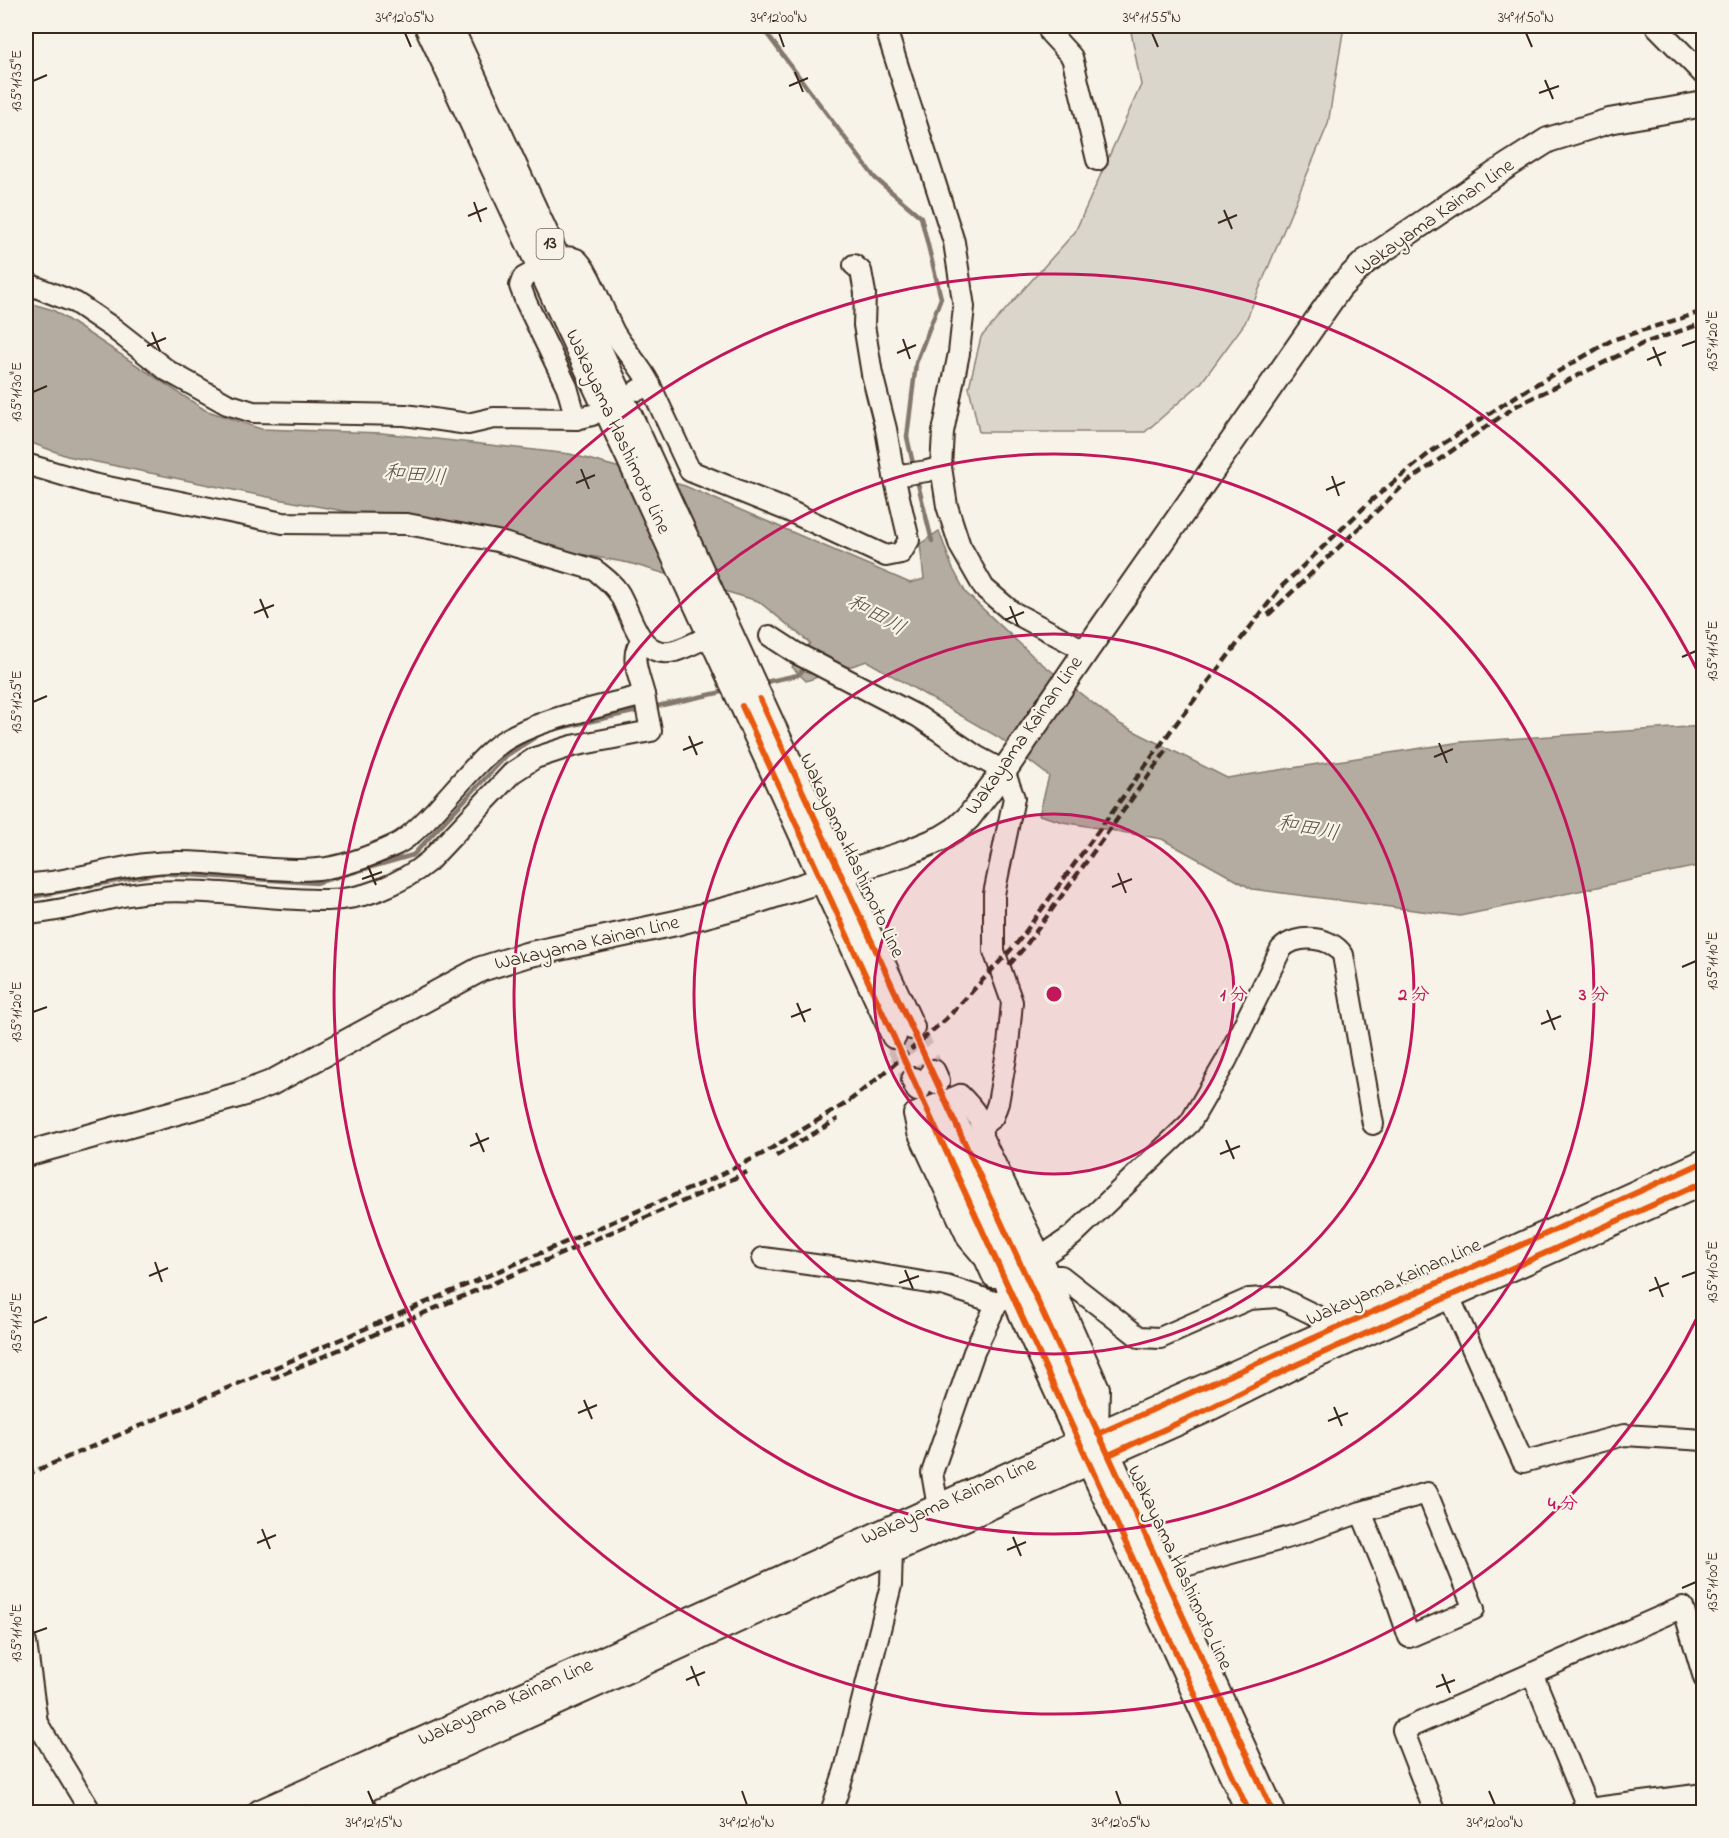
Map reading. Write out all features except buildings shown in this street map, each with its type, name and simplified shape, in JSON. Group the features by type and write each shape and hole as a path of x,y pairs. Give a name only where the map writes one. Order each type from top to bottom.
{"main road":[{"name":"Wakayama Hashimoto Line","path":"427,26 549,264 721,628 738,674 903,1032"},
{"name":"Wakayama Hashimoto Line","path":"450,26 549,264"},
{"name":"Wakayama Kainan Line","path":"26,1154 242,1094 271,1083 481,969 526,955 747,904 906,854 955,830 968,818 1007,766 1340,287 1365,262 1548,140 1609,121 1704,104"},
{"name":"Wakayama Hashimoto Line","path":"640,458 699,611 721,628"},
{"name":"Wakayama Hashimoto Line","path":"940,1112 1094,1449 1248,1812"},
{"name":"Wakayama Kainan Line","path":"1446,1289 1704,1162"},
{"name":"Wakayama Kainan Line","path":"316,1812 888,1541 944,1522 1094,1449 1335,1338 1446,1289 1704,1182"},
{"name":"Wakayama Hashimoto Line","path":"1094,1449 1163,1572 1273,1812"},
{"name":"Wakayama Kainan Line","path":"260,1812 359,1793"}],"street":[{"path":"885,26 954,242 964,308 959,353 934,469 960,546 984,588 1011,611 1079,660"},
{"path":"1048,26 1050,33 1072,57 1098,160"},
{"path":"1656,26 1704,75"},
{"path":"26,283 76,303 113,328 168,371 227,404 253,412 405,415 468,424 494,418 584,417 567,387 520,286 523,278 565,256 576,259 585,270 616,336 644,371 644,387 690,471 789,511 886,556 901,553 909,540 900,476 872,374 864,325 865,293 861,271 854,265"},
{"path":"26,464 93,484 283,523 407,524 497,541 595,570 608,580 621,595 634,628 642,641 655,650 672,652 721,628"},
{"path":"900,476 934,469"},
{"path":"770,636 796,653 920,717 976,756 1007,766 1014,798 994,894 994,951 1012,1002 1008,1046 998,1103 993,1117 983,1125"},
{"path":"26,914 149,892 193,890 326,901 348,898 399,881 416,872 429,861 512,773 535,758 572,746 651,730 634,655 638,644 642,641"},
{"path":"26,884 47,884 147,863 205,862 274,869 317,869 340,866 397,844 418,828 493,748 513,735 541,723 644,695"},
{"path":"1041,1257 1072,1236 1190,1123 1226,1061 1281,949 1291,941 1308,939 1328,942 1343,955 1373,1124"},
{"path":"960,1095 983,1125 982,1137 1041,1257 1099,1388 1094,1449 1057,1422 1000,1301 984,1258 968,1239 918,1132 914,1114 960,1095"},
{"path":"763,1258 946,1286 1000,1301"},
{"path":"1048,1276 1061,1276 1139,1337 1160,1338 1249,1299 1278,1297 1326,1321 1335,1338"},
{"path":"1446,1289 1522,1462 1624,1435 1704,1440"},
{"path":"944,1522 932,1473 974,1352 1000,1301"},
{"path":"1163,1572 1293,1536 1361,1512 1427,1494 1474,1609 1409,1637 1390,1582 1361,1512"},
{"path":"831,1812 844,1770 891,1584 888,1541"},
{"path":"1435,1812 1403,1730 1683,1606 1704,1678"},
{"path":"26,1643 37,1723 91,1812"},
{"path":"1532,1673 1584,1811 1704,1794"}],"shaded area":[{"path":"1130,26 1344,26 1328,124 1245,323 1201,383 1145,432 979,432 969,387 981,337 1075,232 1141,85"}],"water":[{"name":"和田川","path":"26,302 53,310 205,410 261,429 382,433 570,454 685,486 910,583 924,579 920,544 939,531 952,567 966,593 1036,659 1120,724 1227,778 1461,742 1703,726 1703,865 1460,916 1252,889 1162,839 1063,822 1039,815 1049,776 998,737 867,661 806,681 792,667 810,643 758,601 629,563 283,500 67,456 26,441"}],"waterway":[{"path":"761,26 875,178 921,217 941,298 916,363 907,437 914,468"},
{"path":"916,476 932,541"},
{"path":"761,683 798,675 802,671"},
{"path":"653,707 727,691"},
{"path":"551,730 642,710"},
{"path":"26,898 159,873 316,883 413,855 507,755 540,734"}],"tunnel":[{"path":"912,1027 933,1072"},
{"path":"894,1036 914,1080"}],"railway":[{"path":"26,1475 712,1179 762,1154 845,1104 881,1076 950,1015 1018,942 1172,729 1281,587 1373,499 1432,451 1518,395 1612,340 1704,311"},
{"path":"1268,615 1407,482 1516,406 1644,343 1704,323"},
{"path":"1009,965 1024,948 1167,750"},
{"path":"776,1156 838,1119"},
{"path":"271,1379 747,1172"}],"cycle path":[{"path":"760,699 1273,1812"},
{"path":"742,706 1249,1812"},
{"path":"1098,1434 1704,1162"},
{"path":"1109,1455 1298,1364 1704,1182"}]}
